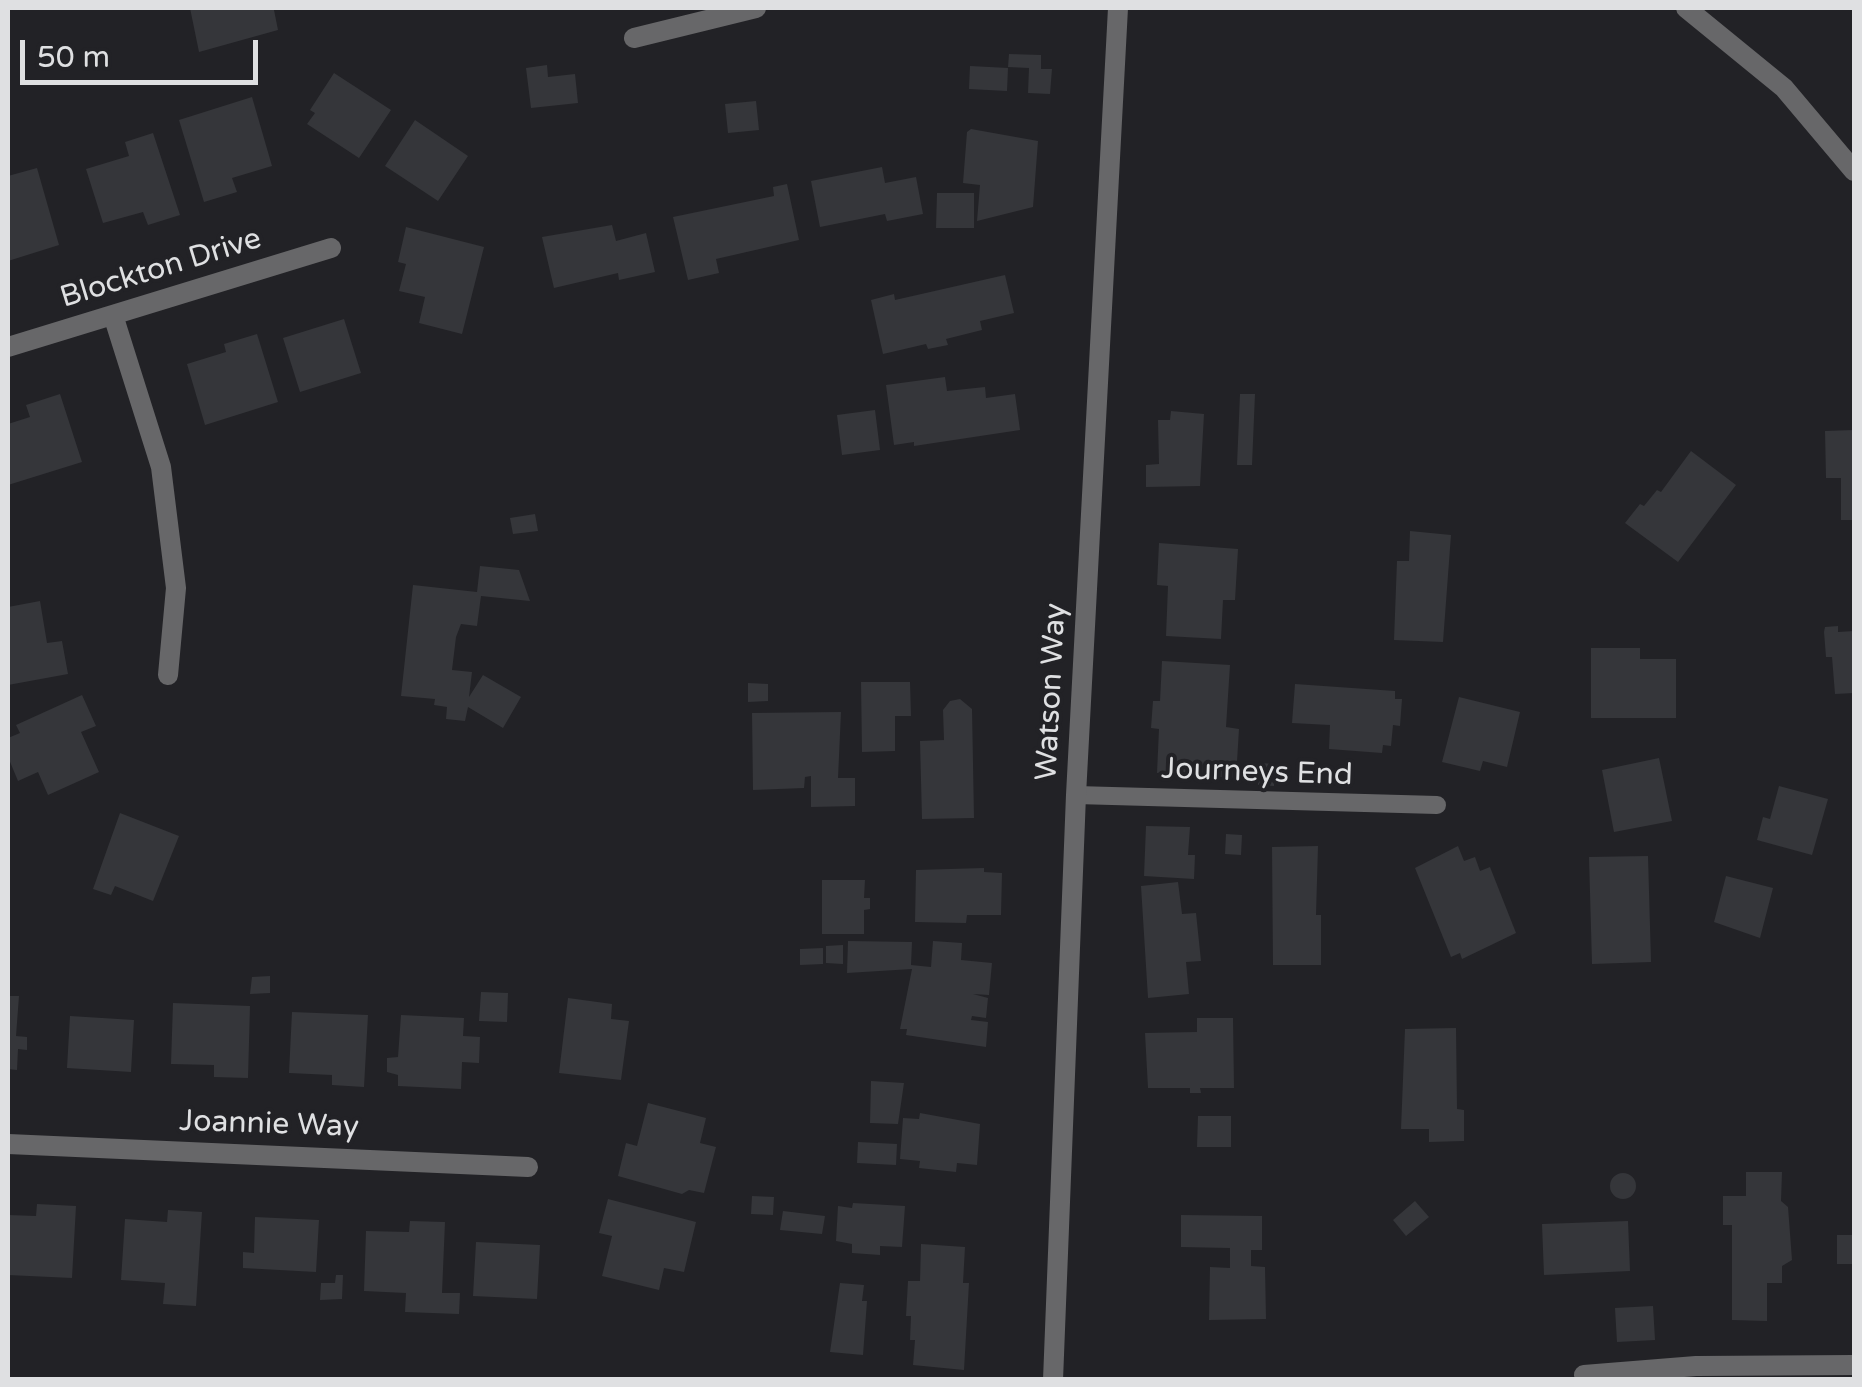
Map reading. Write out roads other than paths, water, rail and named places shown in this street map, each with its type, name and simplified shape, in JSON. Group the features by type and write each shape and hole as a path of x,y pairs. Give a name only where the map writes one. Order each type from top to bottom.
{"street":[{"path":"634,38 756,8"},
{"name":"Watson Way","path":"1053,1380 1076,795 1118,8"},
{"path":"1686,8 1784,88 1854,171"},
{"name":"Blockton Drive","path":"8,347 331,248"},
{"path":"113,315 161,467 176,588 168,676"},
{"name":"Joannie Way","path":"8,1144 528,1166"},
{"path":"1584,1375 1696,1366 1854,1364"}],"lane":[{"name":"Journeys End","path":"1076,795 1437,805"}]}
